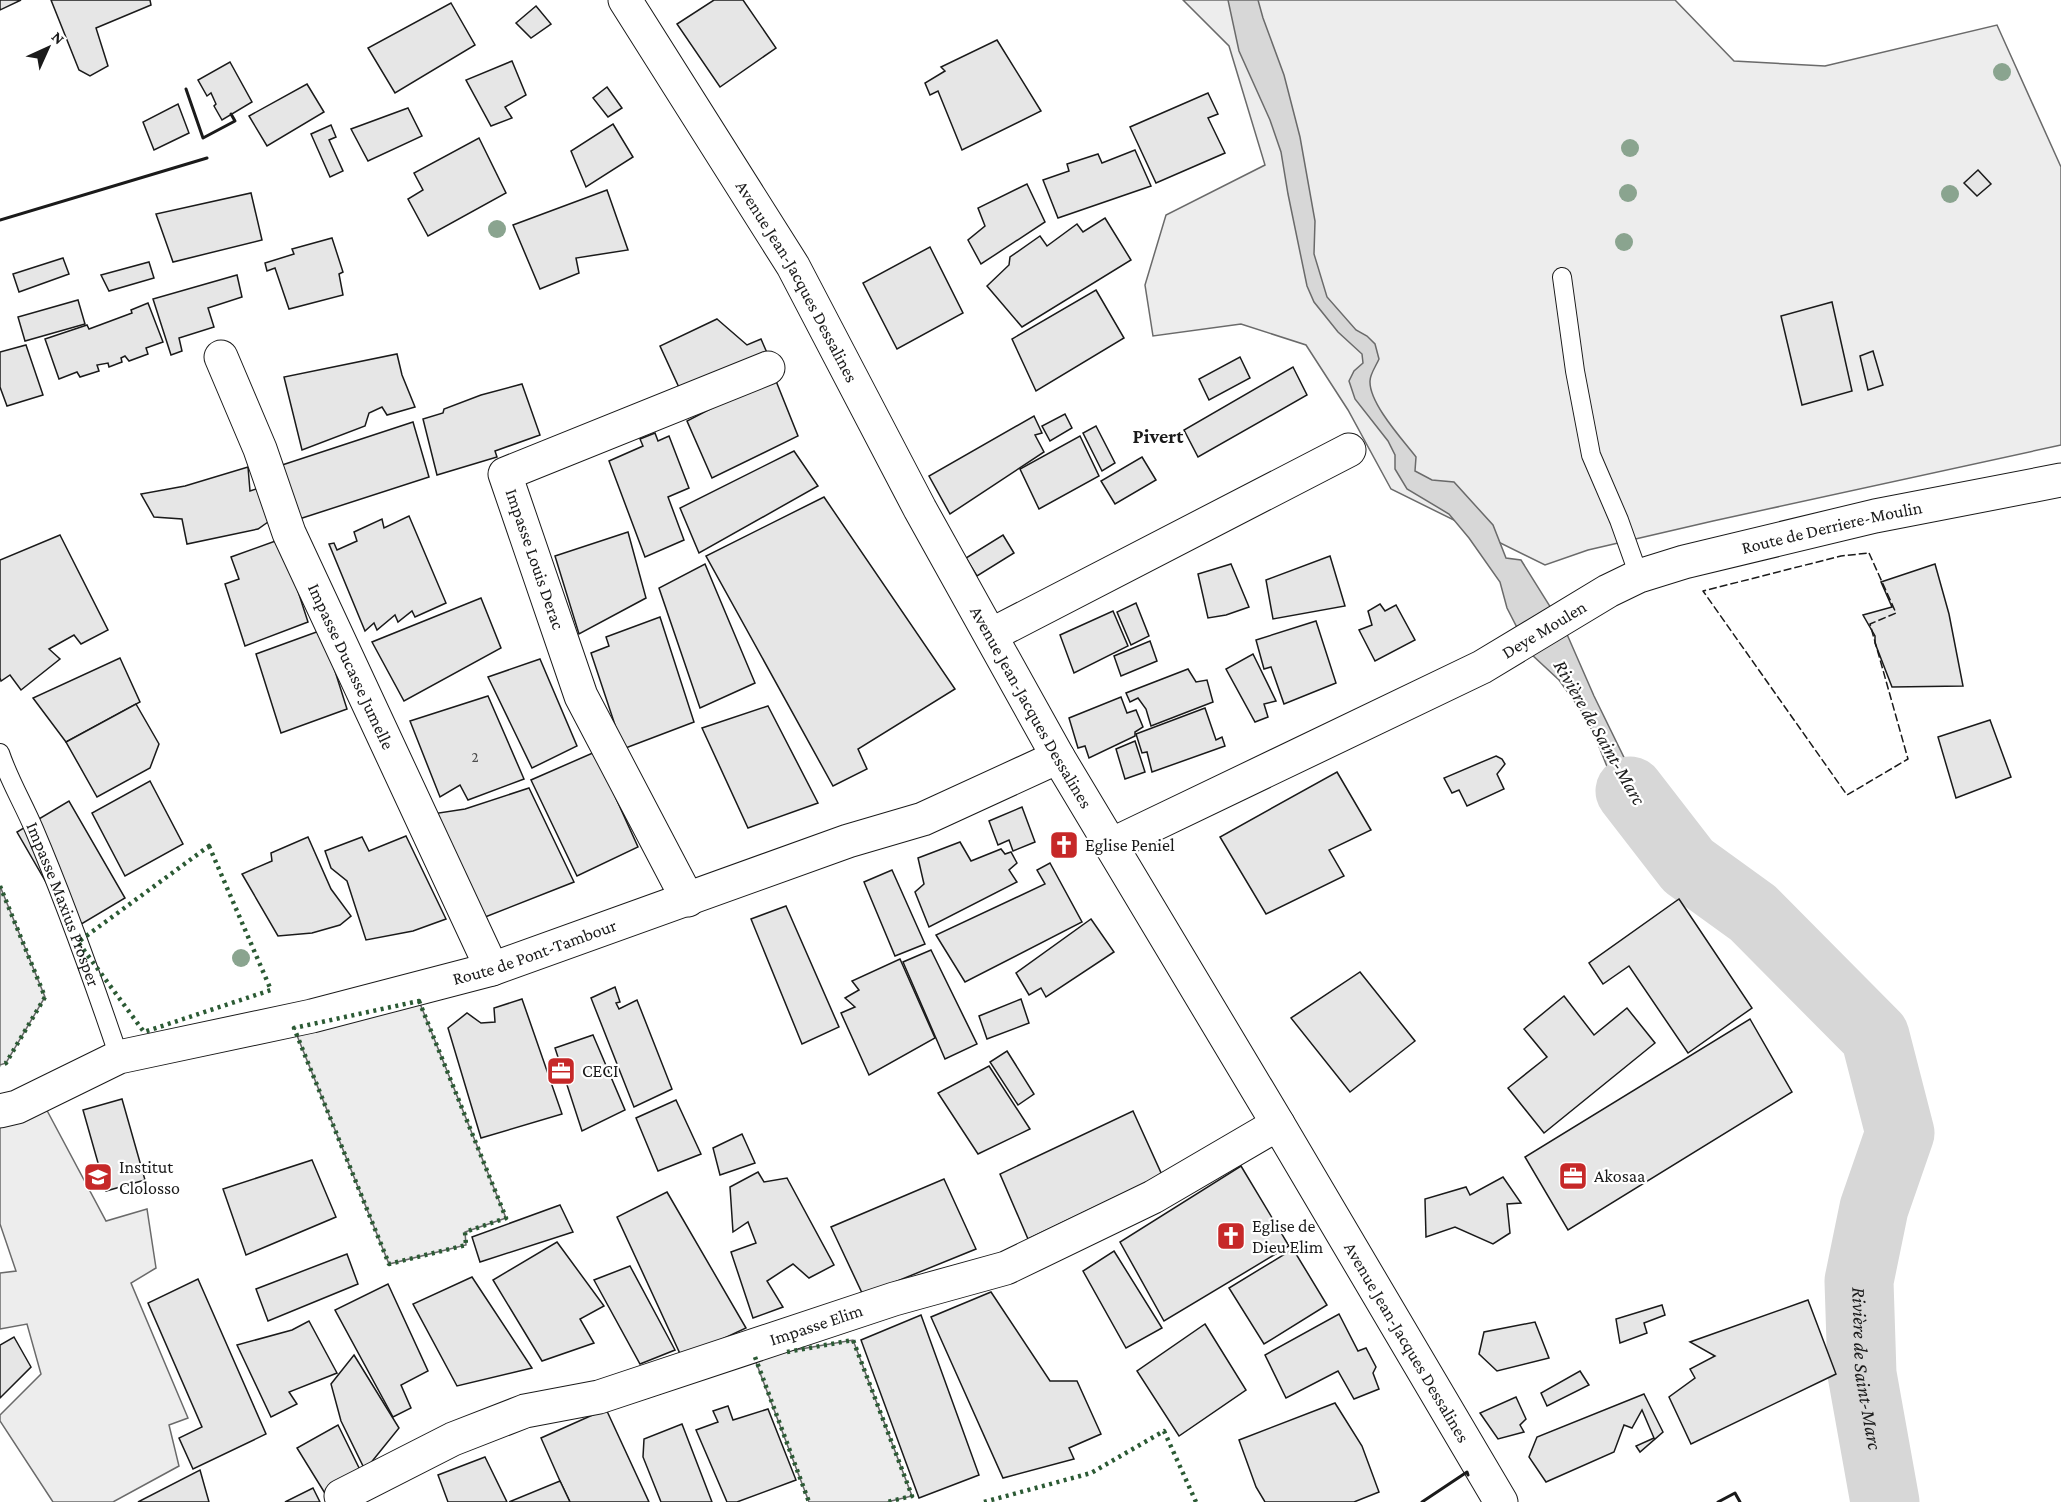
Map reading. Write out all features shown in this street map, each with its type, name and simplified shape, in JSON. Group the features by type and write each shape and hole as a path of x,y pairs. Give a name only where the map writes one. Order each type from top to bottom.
{"street":[{"name":"Avenue Jean-Jacques Dessalines","path":"628,1 794,266 920,509 1058,757 1501,1502"},
{"name":"Impasse Ducasse Jumelle","path":"221,357 260,449 289,533 492,969"},
{"name":"Impasse Louis Derac","path":"688,900 582,696 505,474 768,368"},
{"path":"991,635 1349,450"},
{"name":"Route de Derriere-Moulin","path":"1608,591 1639,576 1684,562 1875,516 2061,480"},
{"name":"Deye Moulen","path":"1111,845 1482,667 1608,591"},
{"name":"Route de Pont-Tambour","path":"0,1112 17,1107 119,1057 312,1016 492,969 848,841 923,819 1058,757"},
{"name":"Impasse Elim","path":"341,1496 453,1438 525,1411 599,1396 894,1299 1006,1268 1153,1197 1278,1124"}],"lane":[{"path":"1562,277 1575,371 1591,455 1619,520 1639,576"},
{"name":"Impasse Maxius Prosper","path":"0,753 6,772 33,827 86,958 119,1057"}],"shaded area":[{"path":"1183,0 1675,0 1734,61 1825,66 1997,25 2061,167 2061,445 1588,550 1545,565 1391,489 1348,410 1306,345 1241,324 1153,336 1145,285 1166,215 1265,165 1229,46"},
{"path":"0,886 45,997 6,1063 0,1065"},
{"path":"419,1001 506,1218 465,1232 466,1245 389,1264 294,1028"},
{"path":"43,1103 106,1221 147,1209 156,1268 131,1283 188,1418 169,1425 179,1466 113,1502 53,1502 0,1421 0,1415 41,1374 27,1324 0,1329 0,1273 16,1271 0,1224 0,1124"},
{"path":"853,1340 912,1496 887,1502 809,1502 754,1357"}],"water":[{"path":"1228,0 1258,0 1284,75 1300,137 1315,221 1314,254 1327,297 1356,330 1375,344 1379,359 1370,381 1371,390 1380,410 1416,457 1415,471 1432,480 1454,482 1493,525 1506,558 1521,560 1566,632 1636,782 1684,854 1688,866 1671,861 1629,809 1580,709 1559,680 1530,653 1507,608 1500,582 1449,514 1407,489 1395,469 1395,455 1388,441 1355,399 1349,381 1354,371 1363,363 1362,354 1338,332 1314,302 1307,286 1281,152 1270,120 1239,51"}],"building":[{"path":"0,0 21,0 0,10"},
{"path":"51,0 150,0 151,5 96,28 108,66 90,76 79,70"},
{"path":"714,0 743,0 776,48 720,87 677,24"},
{"path":"451,3 475,45 395,93 368,48"},
{"path":"536,6 551,24 531,38 516,23"},
{"path":"997,40 1041,111 962,150 938,91 930,95 925,83 945,71 941,67"},
{"path":"512,61 526,95 505,107 512,118 491,126 466,80"},
{"path":"230,62 252,102 222,120 214,106 216,104 211,93 207,96 198,80"},
{"path":"307,84 324,112 267,146 249,116"},
{"path":"607,87 622,108 608,117 593,98"},
{"path":"1208,93 1218,114 1208,118 1225,153 1156,183 1130,127"},
{"path":"178,104 189,133 154,150 143,122"},
{"path":"408,108 422,136 368,161 351,129"},
{"path":"613,124 633,157 586,187 571,151"},
{"path":"331,125 336,137 329,140 343,171 330,177 311,134"},
{"path":"479,138 506,193 428,236 408,199 423,190 414,173"},
{"path":"1135,150 1151,186 1058,218 1043,180 1069,171 1067,164 1098,154 1102,163"},
{"path":"1978,170 1991,184 1977,196 1964,183"},
{"path":"1027,184 1045,222 981,264 968,240 985,226 978,208"},
{"path":"607,190 628,250 576,258 579,273 540,289 513,225"},
{"path":"251,193 262,240 173,262 156,214"},
{"path":"1105,218 1131,260 1022,327 987,286 1009,265 1010,257 1040,236 1047,246 1077,224 1083,232"},
{"path":"332,238 343,272 339,274 343,295 289,309 275,268 267,271 265,263 294,254 292,249"},
{"path":"930,247 963,313 897,349 863,283"},
{"path":"63,258 69,274 19,292 13,274"},
{"path":"149,262 154,278 109,291 101,275"},
{"path":"237,275 242,297 208,308 214,327 179,338 182,351 171,355 153,299"},
{"path":"1096,290 1124,338 1036,391 1012,339"},
{"path":"78,300 85,324 25,341 18,317"},
{"path":"1832,302 1852,391 1802,405 1781,316"},
{"path":"148,303 163,342 146,348 148,354 129,361 125,356 121,358 122,362 109,367 108,363 97,365 99,371 80,377 77,372 59,379 45,339 87,325 89,329 132,313 131,310"},
{"path":"717,319 747,345 761,339 768,355 682,394 660,346"},
{"path":"26,345 43,395 7,406 0,387 0,352"},
{"path":"1873,351 1883,385 1868,390 1860,356"},
{"path":"397,354 402,375 415,407 387,415 382,407 369,413 365,426 302,450 284,377"},
{"path":"1240,357 1250,378 1209,400 1199,379"},
{"path":"1293,367 1307,395 1198,457 1184,430"},
{"path":"774,376 798,436 712,478 687,421"},
{"path":"522,384 540,435 495,451 497,457 437,475 423,419 443,413 444,409 481,395"},
{"path":"1065,414 1072,428 1050,441 1042,426"},
{"path":"1034,416 1042,433 1035,435 1044,452 950,514 929,476"},
{"path":"413,422 429,477 293,521 276,467"},
{"path":"1096,426 1115,463 1102,471 1083,433"},
{"path":"655,433 658,441 669,436 689,488 668,497 684,540 645,557 609,461 643,446 640,439"},
{"path":"1080,436 1099,476 1039,509 1020,469"},
{"path":"794,451 818,486 699,553 680,508"},
{"path":"1142,457 1156,480 1115,504 1101,481"},
{"path":"248,467 250,491 262,487 268,522 258,529 187,544 182,519 154,517 141,494 185,486"},
{"path":"824,497 955,689 858,749 867,769 833,786 706,556"},
{"path":"409,516 446,603 415,617 412,611 398,622 395,615 377,630 374,623 365,631 329,544 334,543 337,550 357,541 354,532 382,519 384,528"},
{"path":"628,532 646,598 579,634 555,556"},
{"path":"60,535 108,630 81,644 74,635 49,649 60,659 21,690 10,675 1,681 0,678 0,560"},
{"path":"1003,535 1014,553 977,576 966,558"},
{"path":"281,539 308,622 245,646 225,584 239,579 231,557"},
{"path":"1330,556 1345,606 1273,619 1266,580"},
{"path":"705,564 755,683 700,708 659,588"},
{"path":"1231,564 1249,607 1208,618 1198,574"},
{"path":"1935,564 1949,614 1963,686 1892,687 1875,643 1875,636 1863,615 1892,607 1881,582"},
{"path":"481,598 501,648 404,701 372,642"},
{"path":"1136,603 1149,636 1131,645 1117,612"},
{"path":"1380,604 1385,611 1396,605 1415,640 1375,661 1359,630 1372,625 1368,611"},
{"path":"1113,611 1128,646 1074,673 1060,635"},
{"path":"660,617 694,722 623,749 591,653 609,646 606,637"},
{"path":"1316,621 1336,683 1284,704 1271,667 1264,669 1256,640"},
{"path":"322,630 347,709 281,733 256,654"},
{"path":"1150,641 1157,661 1121,676 1114,656"},
{"path":"1253,654 1276,701 1264,704 1268,717 1255,722 1226,669"},
{"path":"120,658 140,702 66,742 33,698"},
{"path":"540,659 577,746 532,768 488,677"},
{"path":"1188,669 1196,682 1207,680 1213,702 1151,726 1146,709 1138,698 1130,702 1126,693"},
{"path":"488,696 524,779 468,800 460,785 440,797 410,721"},
{"path":"1121,697 1127,713 1136,710 1143,727 1135,732 1135,736 1089,758 1085,746 1078,748 1069,718"},
{"path":"136,704 159,744 150,768 97,797 66,742"},
{"path":"768,706 818,803 748,828 702,728"},
{"path":"1205,708 1216,740 1222,737 1225,746 1152,772 1147,752 1142,753 1136,734"},
{"path":"1990,720 2011,777 1956,798 1938,737"},
{"path":"1135,741 1145,772 1125,779 1116,749"},
{"path":"595,752 638,847 577,876 531,780"},
{"path":"1496,756 1505,764 1497,774 1504,789 1467,806 1459,790 1452,793 1444,778"},
{"path":"1337,772 1371,830 1329,850 1344,876 1266,914 1220,837"},
{"path":"150,781 183,844 125,876 92,813"},
{"path":"529,788 574,882 480,919 432,814 465,809"},
{"path":"69,801 125,898 73,929 17,832"},
{"path":"1022,807 1035,842 1013,851 1009,840 998,845 989,821"},
{"path":"406,836 446,919 413,931 366,940 347,881 331,868 325,851 362,837 369,851"},
{"path":"308,837 331,889 351,916 340,925 312,933 278,936 242,874 272,861 271,853"},
{"path":"960,842 971,861 1001,849 1005,854 1011,852 1017,863 1009,870 1017,882 929,927 915,892 924,884 918,858"},
{"path":"1050,863 1082,922 965,982 936,935 1045,884 1037,870"},
{"path":"892,870 925,944 895,956 864,882"},
{"path":"1679,899 1752,1008 1688,1053 1629,966 1603,984 1589,963"},
{"path":"786,906 839,1027 802,1044 751,919"},
{"path":"1091,919 1114,952 1046,997 1041,988 1029,995 1016,973"},
{"path":"931,950 977,1044 945,1059 903,962"},
{"path":"900,959 935,1038 869,1075 841,1013 855,1007 845,998 859,990 852,981"},
{"path":"1360,972 1415,1041 1350,1092 1291,1018"},
{"path":"615,987 620,1002 616,1003 619,1009 637,1000 672,1089 634,1107 591,998"},
{"path":"1564,996 1594,1035 1627,1008 1655,1043 1544,1133 1508,1088 1547,1057 1524,1029"},
{"path":"522,999 562,1114 481,1138 448,1028 467,1013 481,1023 495,1022 494,1008"},
{"path":"1021,999 1029,1023 987,1039 979,1016"},
{"path":"1750,1019 1792,1092 1568,1230 1525,1157"},
{"path":"593,1035 625,1110 582,1131 555,1048"},
{"path":"1007,1051 1034,1094 1018,1105 990,1062"},
{"path":"989,1066 1030,1129 978,1154 938,1093"},
{"path":"122,1099 145,1180 106,1191 83,1110"},
{"path":"676,1100 701,1154 658,1171 636,1118"},
{"path":"1133,1111 1162,1175 1028,1239 1000,1174"},
{"path":"742,1134 755,1163 720,1175 713,1148"},
{"path":"312,1160 336,1217 246,1255 223,1189"},
{"path":"1241,1166 1289,1246 1164,1321 1120,1242"},
{"path":"758,1172 764,1182 787,1178 834,1265 809,1278 793,1264 767,1281 783,1307 753,1318 731,1252 756,1243 748,1222 733,1232 730,1187"},
{"path":"1503,1177 1521,1203 1507,1204 1510,1233 1493,1244 1455,1227 1426,1237 1425,1199 1466,1187 1470,1195"},
{"path":"944,1179 976,1249 863,1295 831,1227"},
{"path":"667,1192 746,1328 682,1358 617,1217"},
{"path":"560,1205 573,1232 480,1262 472,1237"},
{"path":"557,1242 604,1306 580,1319 594,1343 542,1361 493,1280"},
{"path":"1293,1249 1327,1305 1264,1344 1229,1288"},
{"path":"1114,1251 1162,1328 1126,1348 1083,1271"},
{"path":"347,1254 358,1284 268,1321 256,1289"},
{"path":"630,1266 675,1350 640,1364 594,1280"},
{"path":"472,1277 532,1368 457,1386 413,1304"},
{"path":"198,1279 266,1434 193,1469 179,1438 202,1427 148,1303"},
{"path":"388,1284 428,1371 401,1385 411,1408 393,1417 335,1310"},
{"path":"991,1292 1050,1381 1077,1381 1101,1434 1069,1448 1074,1459 1003,1478 931,1317"},
{"path":"1808,1300 1836,1374 1691,1444 1669,1397 1695,1378 1690,1369 1715,1356 1690,1342"},
{"path":"1662,1305 1665,1315 1644,1323 1647,1333 1620,1343 1616,1319"},
{"path":"1339,1314 1358,1351 1366,1348 1376,1367 1373,1373 1379,1389 1354,1399 1338,1371 1286,1398 1265,1355"},
{"path":"921,1315 979,1475 919,1498 861,1340"},
{"path":"309,1321 337,1373 289,1392 297,1404 271,1417 237,1345 292,1330"},
{"path":"1535,1322 1549,1358 1497,1371 1479,1354 1484,1332"},
{"path":"1205,1324 1246,1390 1179,1436 1137,1371"},
{"path":"14,1337 31,1367 0,1398 0,1345"},
{"path":"354,1355 399,1428 365,1470 341,1421 331,1384"},
{"path":"1580,1371 1589,1385 1547,1406 1541,1393"},
{"path":"1644,1394 1663,1432 1640,1452 1636,1446 1654,1438 1642,1410 1632,1428 1624,1425 1614,1452 1546,1482 1529,1457 1537,1437"},
{"path":"1516,1397 1526,1419 1520,1425 1524,1432 1498,1439 1480,1413"},
{"path":"1335,1403 1362,1446 1379,1492 1354,1502 1265,1502 1256,1487 1239,1440"},
{"path":"728,1406 733,1420 768,1409 796,1480 737,1502 727,1502 696,1430 718,1422 713,1411"},
{"path":"606,1409 649,1502 570,1502 560,1481 541,1438"},
{"path":"682,1424 712,1502 661,1502 643,1457 644,1439"},
{"path":"338,1425 363,1476 326,1495 297,1448"},
{"path":"485,1457 507,1502 448,1502 438,1475"},
{"path":"200,1470 209,1502 138,1502"},
{"path":"560,1481 570,1502 509,1502"},
{"path":"313,1488 320,1502 285,1502"}],"waterway":[{"name":"Rivière de Saint-Marc","path":"1630,791 1688,866 1753,913 1875,1036 1900,1133 1874,1208 1859,1281 1862,1374 1885,1502"}],"hedge":[{"path":"209,846 271,990 144,1032 78,942 209,846"},
{"path":"0,886 45,997 6,1063 0,1065"},
{"path":"419,1001 506,1218 465,1232 466,1245 389,1264 294,1028 419,1001"},
{"path":"787,1352 853,1340 912,1496 887,1502"},
{"path":"755,1357 809,1502"},
{"path":"984,1502 1091,1473 1164,1431 1196,1502"}],"fence":[{"path":"1869,553 1896,613 1870,624 1908,759 1847,795 1703,591 1841,556 1869,553"}],"wall":[{"path":"186,89 203,138 235,121 231,114"},
{"path":"0,220 207,158"},
{"path":"1422,1502 1467,1472 1468,1475"},
{"path":"1718,1502 1735,1493 1740,1502"}],"place":[{"name":"Eglise Peniel","path":"1064,845"},
{"name":"CECI","path":"561,1071"},
{"name":"Akosaa","path":"1573,1176"},
{"name":"Institut Clolosso","path":"98,1177"},
{"name":"Eglise de Dieu Elim","path":"1231,1236"}],"district":[{"name":"Pivert","path":"1158,436"}]}
